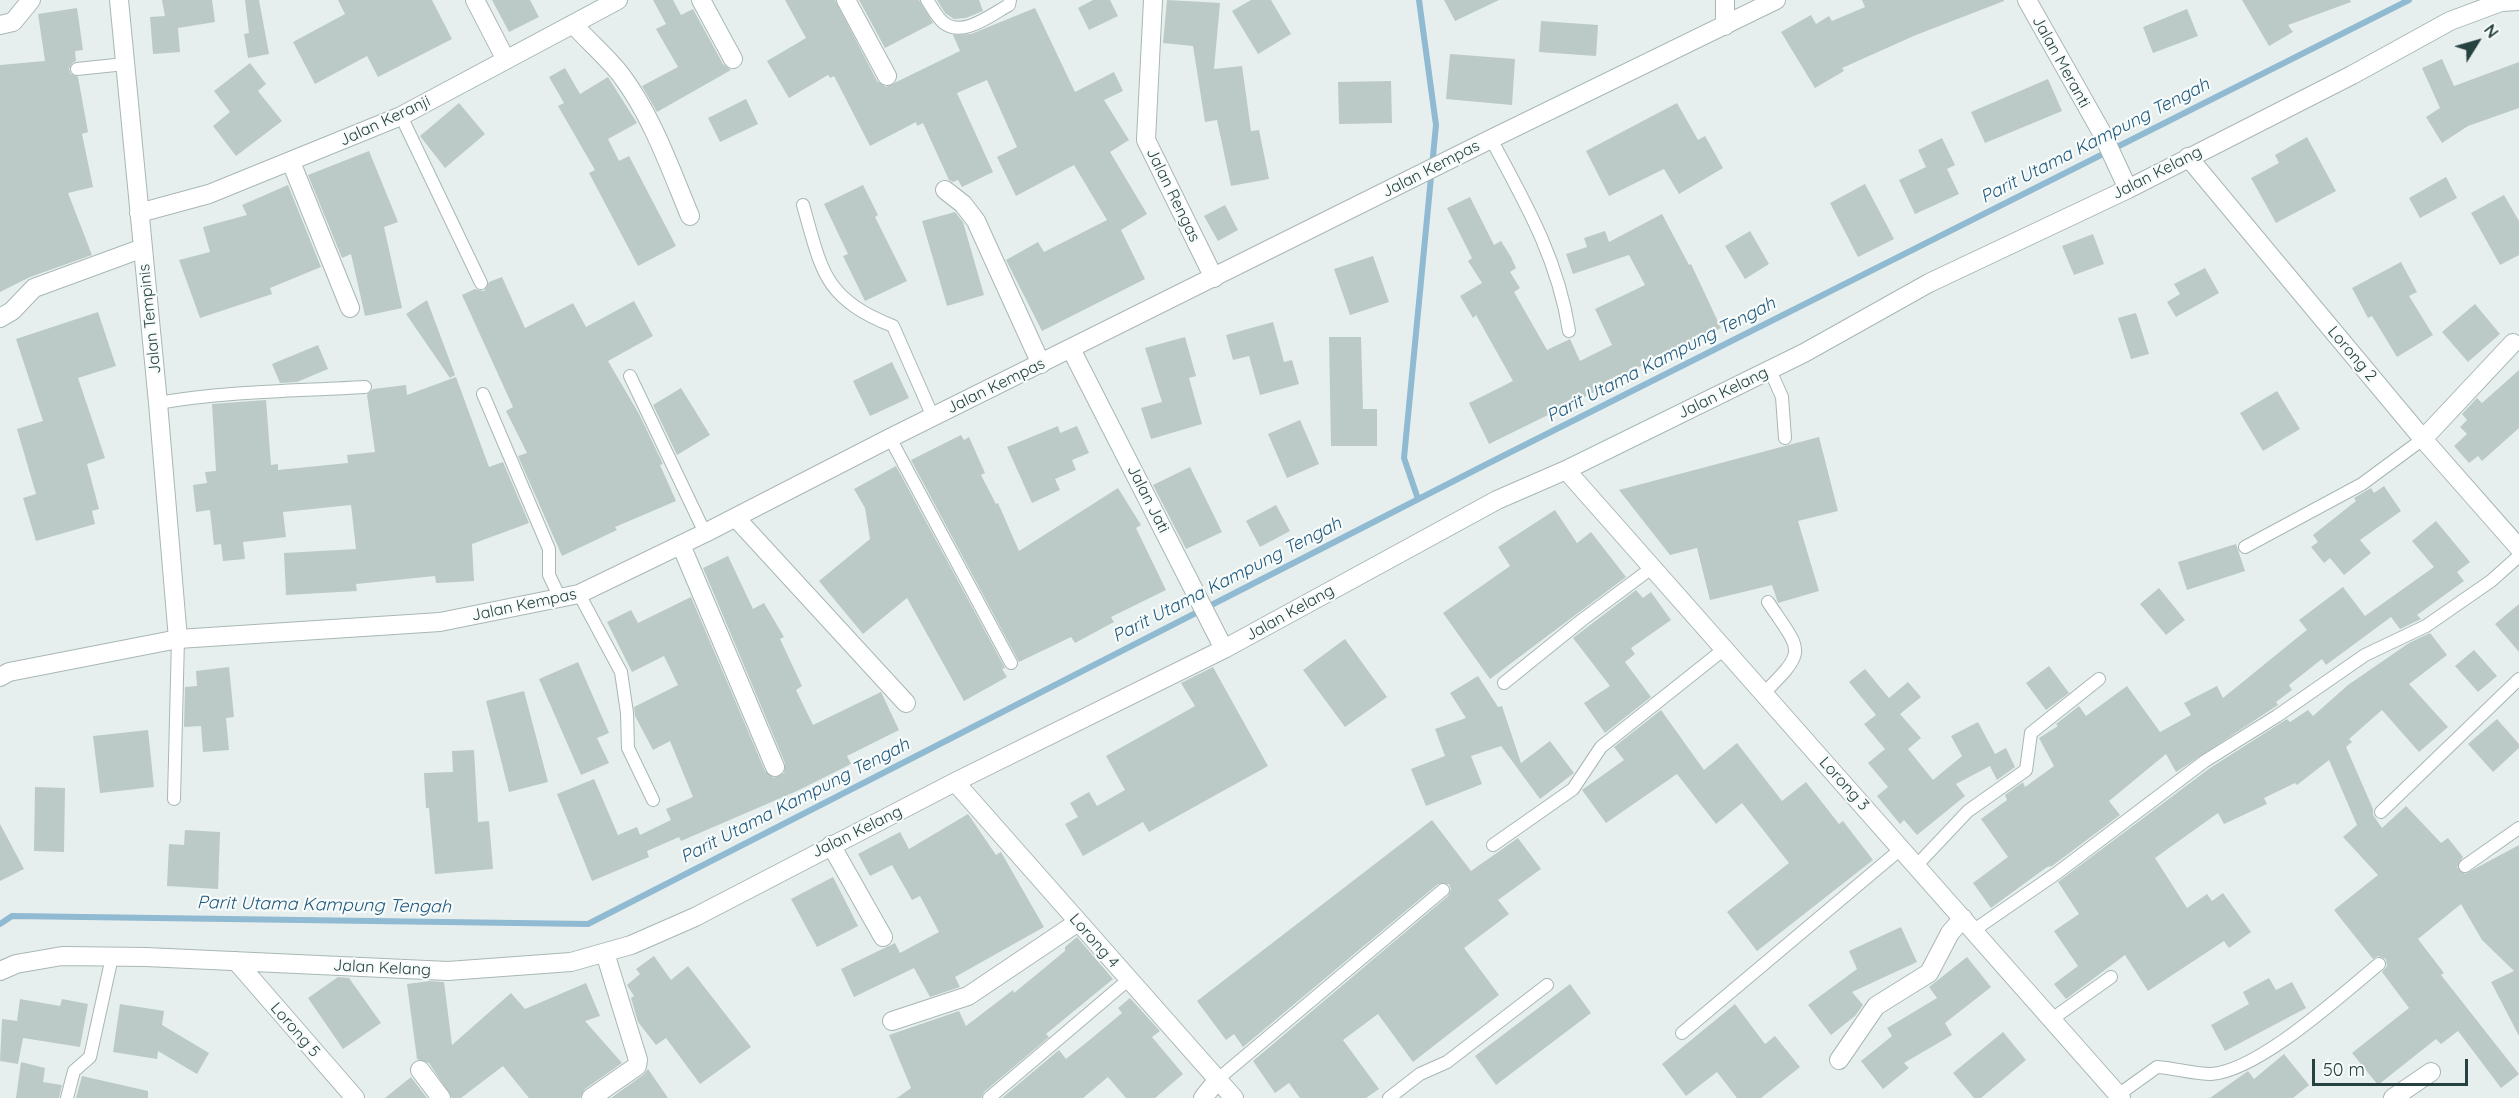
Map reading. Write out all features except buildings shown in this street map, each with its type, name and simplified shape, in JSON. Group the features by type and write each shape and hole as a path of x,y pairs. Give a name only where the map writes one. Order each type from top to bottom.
{"street":[{"path":"0,25 13,22 32,0"},
{"name":"Jalan Tempinis","path":"118,0 158,403 177,639"},
{"path":"475,0 506,60"},
{"name":"Jalan Keranji","path":"139,213 209,194 401,116 618,0"},
{"path":"701,0 733,59"},
{"path":"846,0 887,76"},
{"name":"Jalan Rengas","path":"1153,0 1146,140 1214,278"},
{"path":"1725,0 1725,26"},
{"name":"Jalan Kempas","path":"0,676 9,672 177,639 440,622 579,594 736,518 890,438 1491,139 1776,0"},
{"name":"Jalan Meranti","path":"2026,0 2102,133 2125,180"},
{"name":"Jalan Kelang","path":"0,971 16,964 62,956 448,971 571,962 631,945 695,917 955,782 1224,649 1497,500 1566,470 1770,370 2125,180 2188,157 2352,75 2450,21 2501,2 2519,1"},
{"path":"573,24 620,74 632,91 651,126 690,216"},
{"name":"Lorong 2","path":"2188,157 2423,439 2519,548"},
{"path":"291,162 350,308"},
{"path":"945,190 963,204 976,221 1041,364"},
{"path":"0,318 12,311 34,288 143,248"},
{"path":"2423,439 2513,343"},
{"name":"Jalan Jati","path":"1071,349 1224,649"},
{"name":"Lorong 3","path":"1566,470 2119,1096"},
{"path":"736,518 906,703"},
{"path":"681,545 775,767"},
{"name":"Lorong 4","path":"955,782 1234,1098"},
{"path":"831,845 883,936"},
{"path":"892,1021 968,996 1078,922"},
{"path":"1839,1060 1876,1006 1929,973 1950,933 1969,924"},
{"path":"591,1098 637,1066 638,1060 605,953"},
{"name":"Lorong 5","path":"236,961 355,1098"},
{"path":"420,1070 441,1098"},
{"path":"2393,1098 2431,1072"},
{"path":"1203,1098 1218,1079"}],"lane":[{"path":"927,0 943,22 954,28 967,27 1009,5 1010,0"},
{"path":"77,69 125,64"},
{"path":"401,116 481,283"},
{"path":"1491,139 1538,224 1564,295 1569,331"},
{"path":"802,205 823,275 840,298 866,315 892,326 933,417"},
{"path":"1770,370 1782,397 1785,438"},
{"path":"630,376 705,533"},
{"path":"158,403 208,394 365,387"},
{"path":"483,394 549,549 549,575 560,598"},
{"path":"890,438 1011,663"},
{"path":"2245,547 2362,484 2423,439"},
{"path":"1969,924 2057,873 2205,761 2277,716 2365,655 2426,626 2491,581 2519,556"},
{"path":"1504,683 1653,567"},
{"path":"579,594 621,672 627,714 628,748 653,800"},
{"path":"1762,694 1791,665 1796,651 1790,636 1768,602"},
{"path":"174,799 177,639"},
{"path":"1493,845 1574,789 1600,747 1723,650"},
{"path":"1917,865 1968,811 2026,770 2031,733 2099,679"},
{"path":"2380,812 2519,679"},
{"path":"2465,866 2519,828"},
{"path":"1682,1033 1902,848"},
{"path":"1218,1079 1443,890"},
{"path":"67,1098 74,1071 90,1057 112,957"},
{"path":"2119,1096 2157,1067 2212,1074 2239,1066 2288,1038 2379,964"},
{"path":"2052,1019 2111,977"},
{"path":"989,1098 1128,980"},
{"path":"1389,1098 1420,1074 1447,1062 1546,984"}],"waterway":[{"path":"1418,499 1404,458 1436,125 1419,0"},
{"name":"Parit Utama Kampung Tengah","path":"0,924 12,916 588,924 1485,465 2409,0"}]}
